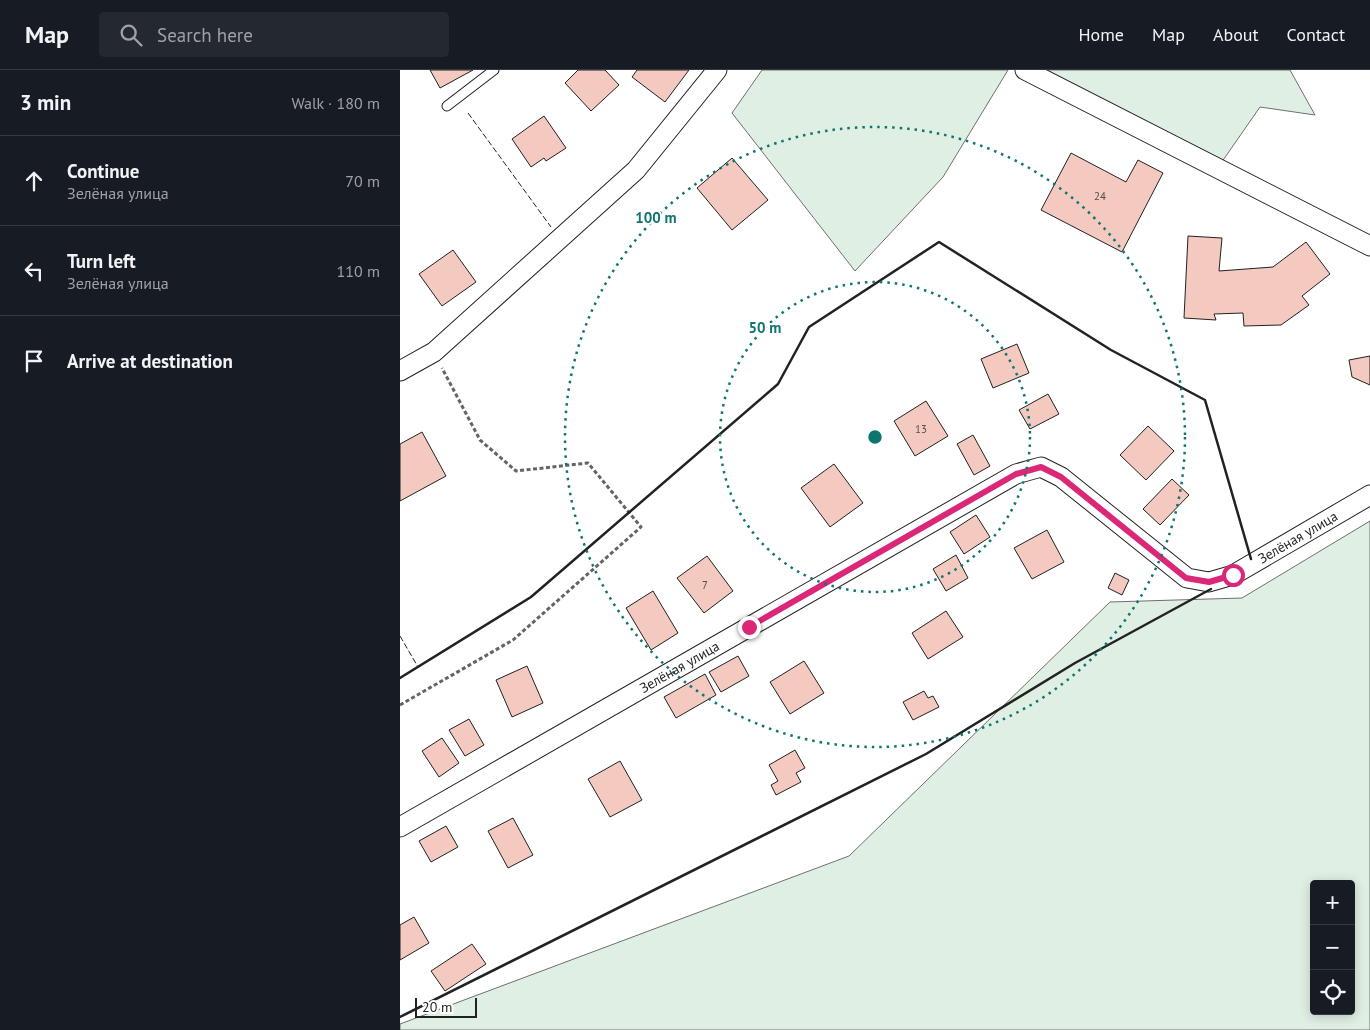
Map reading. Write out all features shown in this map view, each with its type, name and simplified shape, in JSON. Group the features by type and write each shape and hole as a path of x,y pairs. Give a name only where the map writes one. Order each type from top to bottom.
{"street":[{"path":"400,370 434,352 636,170 718,70"},
{"path":"1025,70 1370,246"},
{"name":"Зелёная улица","path":"400,827 1016,474 1041,467 1061,477 1186,578 1209,582 1233,575 1370,495"}],"lane":[{"path":"447,106 494,70"}],"path":[{"path":"400,705 512,640 641,527 588,462 516,471 480,440 434,352"}],"green space":[{"path":"762,70 1008,70 943,177 855,271 732,113"},
{"path":"1024,70 1290,70 1315,115 1260,107 1219,166"},
{"path":"1370,521 1370,1030 400,1030 400,1024 849,856 1110,602 1242,598"}],"building":[{"path":"430,70 473,70 440,88"},
{"path":"578,70 605,70 619,85 591,111 565,83"},
{"path":"637,70 689,70 665,102 632,77"},
{"path":"544,116 566,148 546,161 544,158 531,167 512,139"},
{"path":"1071,153 1126,182 1138,160 1163,173 1122,252 1041,210"},
{"path":"732,158 768,200 732,230 697,188"},
{"path":"1188,236 1222,238 1219,271 1273,267 1306,242 1330,274 1302,296 1309,305 1281,325 1244,326 1243,313 1214,314 1216,320 1184,318"},
{"path":"453,250 476,282 442,306 419,274"},
{"path":"1017,344 1029,373 993,388 981,359"},
{"path":"1370,356 1370,385 1352,377 1349,360"},
{"path":"1048,394 1059,414 1030,429 1019,410"},
{"path":"926,401 948,436 915,456 894,421"},
{"path":"1148,426 1174,451 1146,480 1120,455"},
{"path":"422,432 446,476 400,501 400,444"},
{"path":"973,435 990,466 974,475 957,444"},
{"path":"834,464 863,503 830,527 801,488"},
{"path":"1172,479 1189,495 1160,525 1143,509"},
{"path":"976,515 990,537 964,554 950,532"},
{"path":"1047,530 1064,562 1032,579 1014,548"},
{"path":"956,555 968,578 946,591 933,569"},
{"path":"707,556 733,591 704,613 677,578"},
{"path":"1115,573 1129,580 1122,595 1108,588"},
{"path":"653,591 678,633 651,650 626,608"},
{"path":"946,611 963,637 928,659 912,633"},
{"path":"738,656 749,676 721,692 709,672"},
{"path":"804,661 824,693 790,714 770,682"},
{"path":"527,666 543,703 512,717 496,680"},
{"path":"705,674 716,695 676,718 664,697"},
{"path":"924,691 928,698 933,696 939,707 913,720 903,702"},
{"path":"469,719 484,745 465,756 449,730"},
{"path":"442,738 459,763 439,777 422,751"},
{"path":"795,750 805,768 796,773 801,782 776,795 771,785 778,781 769,765"},
{"path":"620,761 642,800 610,817 588,779"},
{"path":"513,818 533,855 508,868 488,831"},
{"path":"446,826 458,847 431,862 419,841"},
{"path":"414,917 429,943 400,960 400,925"},
{"path":"472,944 486,964 445,991 431,971"}],"fence":[{"path":"468,113 551,227"},
{"path":"400,636 418,667"}],"wall":[{"path":"400,678 531,597 778,384 809,327 939,242 1111,350 1205,400 1251,559"},
{"path":"400,1017 926,754 1075,663 1211,589"}],"route":[{"path":"749,627 1016,474 1041,467 1061,477 1186,578 1209,582 1233,575"}]}
